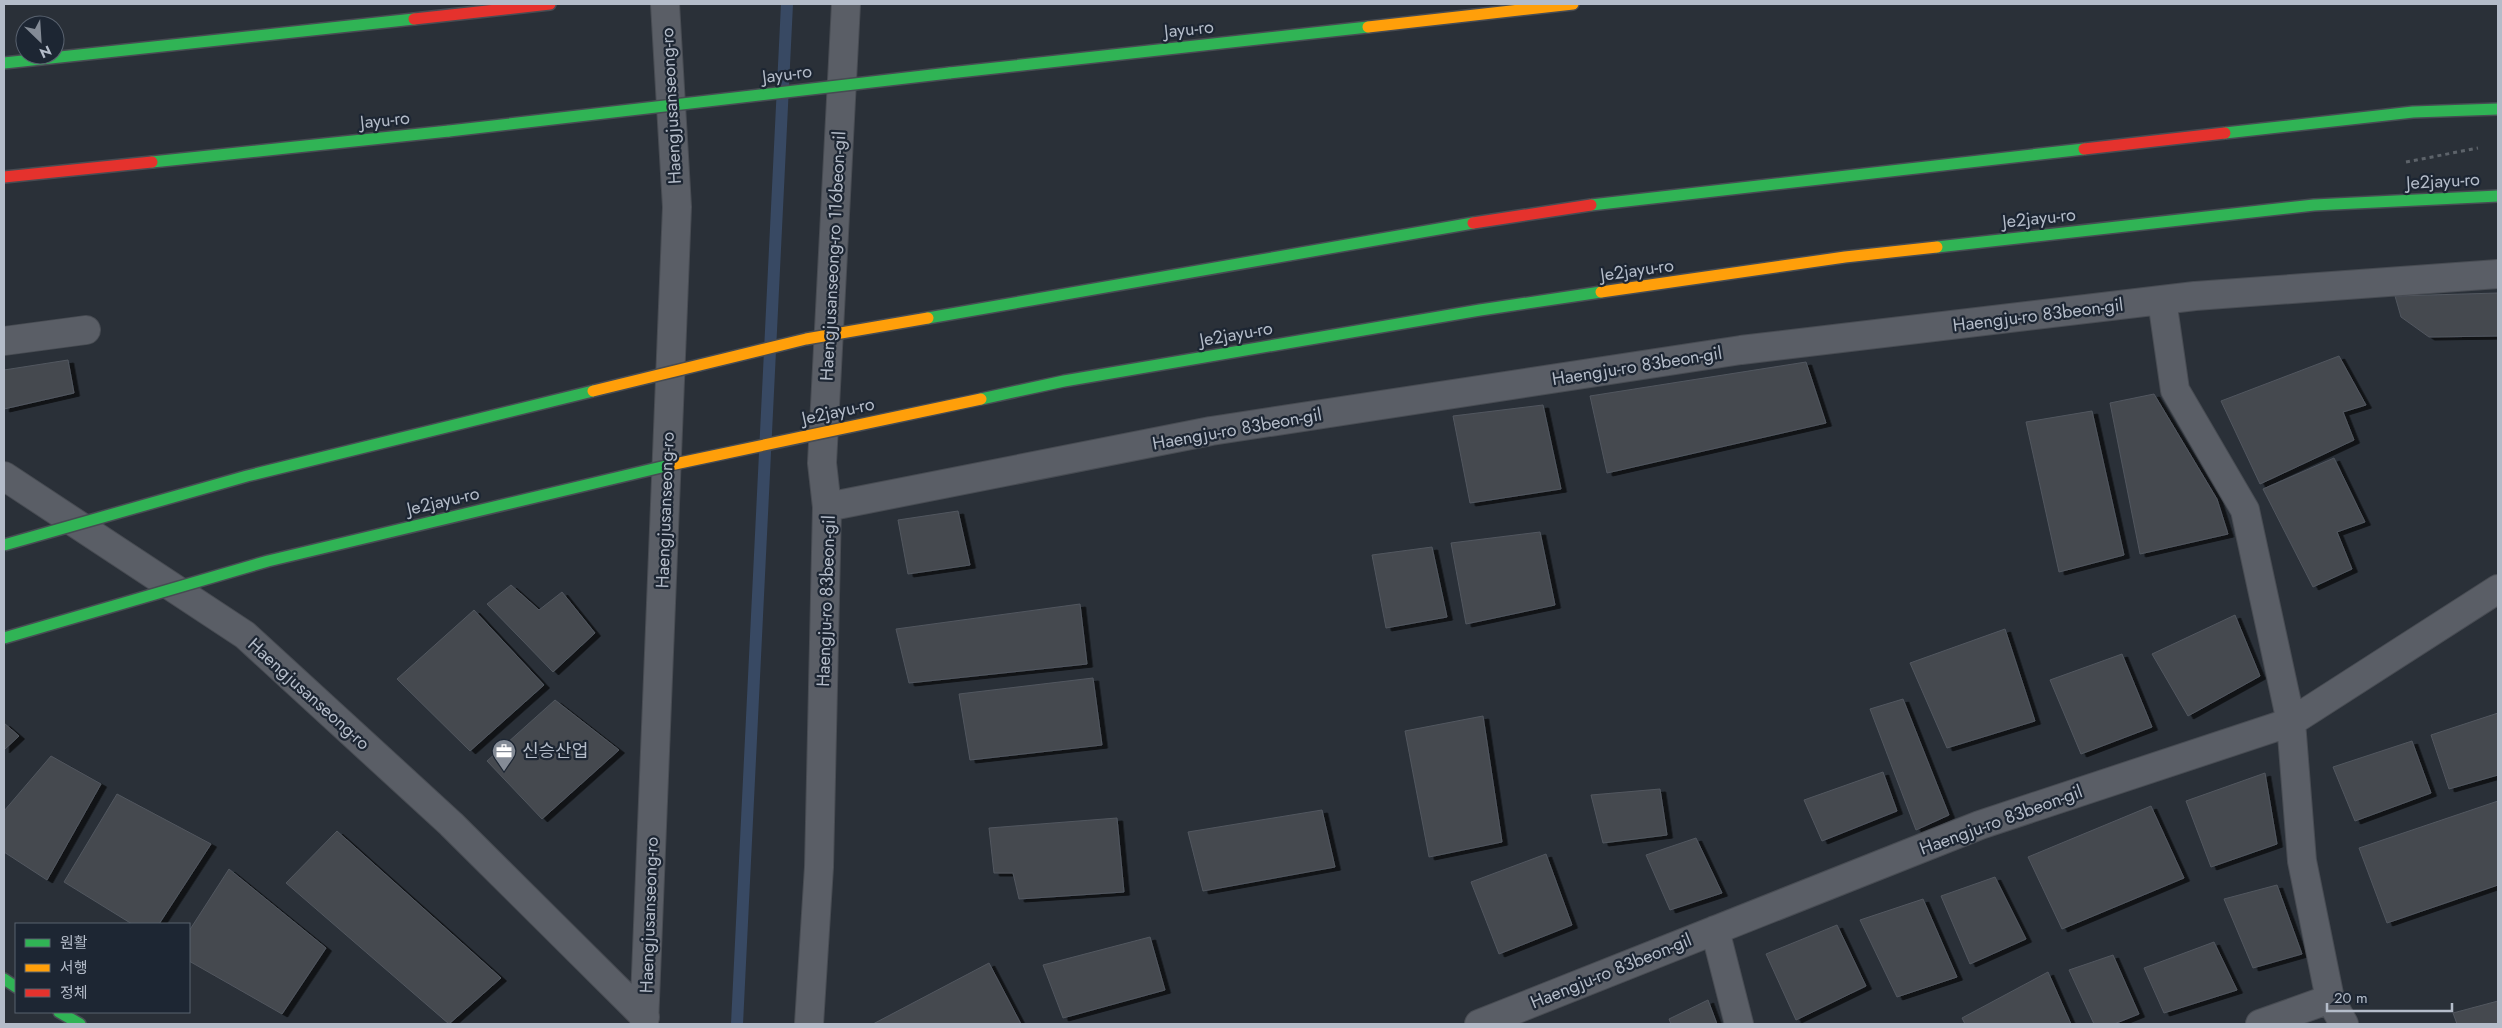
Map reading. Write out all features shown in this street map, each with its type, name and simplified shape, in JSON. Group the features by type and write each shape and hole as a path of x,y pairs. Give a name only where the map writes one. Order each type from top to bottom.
{"main road":[{"path":"4,63 550,4"},
{"name":"Jayu-ro","path":"4,177 449,131 948,73 1574,4"},
{"path":"4,545 247,476 826,335 1553,209 2413,112 2498,109"},
{"name":"Je2jayu-ro","path":"4,638 268,561 710,456 1064,381 1480,310 1844,257 2314,205 2498,196"},
{"path":"4,979 15,986"},
{"path":"61,1013 80,1024"}],"street":[{"name":"Haengjusanseong-ro","path":"645,1021 677,207 665,4"},
{"name":"Haengjusanseong-ro 116beon-gil","path":"827,507 822,463 846,4"},
{"name":"Haengju-ro 83beon-gil","path":"809,1024 819,867 827,507 1211,431 1741,350 2162,300 2498,274"},
{"path":"2162,300 2175,390 2245,510 2291,722 2302,861 2330,1000 2344,1024"},
{"path":"4,341 86,330"},
{"name":"Haengjusanseong-ro","path":"4,476 245,635 451,824 645,1021"},
{"name":"Haengju-ro 83beon-gil","path":"1479,1024 1980,825 2291,722 2498,589"},
{"name":"Haengju-ro 83beon-gil","path":"1715,930 1739,1024"},
{"path":"2260,1024 2330,1000"}],"building":[{"path":"2498,293 2498,336 2429,337 2401,317 2395,296"},
{"path":"2339,356 2366,405 2343,412 2354,440 2260,484 2221,401"},
{"path":"68,360 74,393 4,409 4,370"},
{"path":"1806,362 1826,423 1607,473 1590,396"},
{"path":"2154,394 2217,499 2228,534 2140,554 2110,403"},
{"path":"1543,405 1561,489 1470,503 1453,416"},
{"path":"2092,411 2124,555 2059,572 2026,422"},
{"path":"2334,458 2365,522 2337,532 2352,569 2313,587 2263,489"},
{"path":"958,511 970,565 908,574 898,520"},
{"path":"1540,532 1555,605 1466,624 1451,543"},
{"path":"1432,547 1447,617 1386,628 1372,555"},
{"path":"511,585 539,610 562,592 595,633 553,672 487,604"},
{"path":"1080,604 1087,664 909,683 896,629"},
{"path":"474,610 544,685 470,751 397,679"},
{"path":"2235,615 2260,676 2188,716 2152,654"},
{"path":"2005,629 2035,721 1947,748 1910,663"},
{"path":"2122,654 2152,727 2081,754 2050,680"},
{"path":"1093,678 1102,745 970,760 959,694"},
{"path":"1903,699 1949,815 1916,830 1870,709"},
{"path":"555,700 619,750 542,819 487,761"},
{"path":"2498,713 2498,775 2449,789 2431,735"},
{"path":"1483,716 1502,842 1429,857 1405,731"},
{"path":"4,723 19,736 4,750"},
{"path":"2412,741 2431,793 2355,821 2333,767"},
{"path":"51,756 101,784 47,880 4,852 4,811"},
{"path":"1883,772 1897,811 1822,841 1804,800"},
{"path":"2265,773 2277,844 2211,867 2186,801"},
{"path":"1660,789 1667,835 1603,843 1591,795"},
{"path":"117,794 211,844 160,923 130,923 64,882"},
{"path":"2498,801 2498,885 2387,923 2359,848"},
{"path":"2151,806 2184,878 2062,929 2028,857"},
{"path":"1322,810 1335,867 1203,891 1188,832"},
{"path":"1117,818 1124,892 1019,899 1013,873 994,873 989,828"},
{"path":"337,831 501,978 449,1024 286,883"},
{"path":"1696,838 1722,893 1670,910 1646,855"},
{"path":"1546,854 1572,925 1499,954 1471,882"},
{"path":"229,869 326,948 282,1014 190,962 190,929"},
{"path":"1995,877 2026,939 1970,964 1941,896"},
{"path":"2277,885 2302,954 2253,968 2224,899"},
{"path":"1923,899 1957,977 1897,997 1860,920"},
{"path":"1837,925 1866,986 1796,1020 1766,954"},
{"path":"1150,937 1165,990 1063,1018 1043,965"},
{"path":"2214,942 2237,990 2164,1013 2144,968"},
{"path":"2113,955 2139,1014 2114,1024 2094,1024 2069,970"},
{"path":"989,963 1021,1024 873,1024"},
{"path":"2048,972 2071,1024 1965,1024 1962,1018"},
{"path":"1708,1000 1717,1024 1671,1024 1669,1019"},
{"path":"2498,1001 2498,1024 2457,1024 2453,1013"}],"waterway":[{"path":"737,1024 787,4"}],"traffic: fast":[{"path":"4,63 414,19"},
{"path":"949,73 1368,27"},
{"path":"449,131 949,73"},
{"path":"2225,133 2413,112 2498,109"},
{"path":"152,162 449,131"},
{"path":"1591,205 2084,149"},
{"path":"1937,247 2314,205 2498,196"},
{"path":"928,318 1473,223"},
{"path":"981,399 1064,381 1480,310 1601,292"},
{"path":"4,545 247,476 593,391"},
{"path":"4,638 268,561 670,465"},
{"path":"4,979 15,986"},
{"path":"61,1013 80,1024"}],"traffic: slow":[{"path":"1368,27 1573,4"},
{"path":"1601,292 1845,257 1937,247"},
{"path":"593,391 806,339 928,318"},
{"path":"670,465 981,399"}],"traffic: jam":[{"path":"414,19 550,4"},
{"path":"2084,149 2225,133"},
{"path":"4,177 152,162"},
{"path":"1473,223 1591,205"}],"place":[{"name":"신승산업","path":"504,772"}]}
